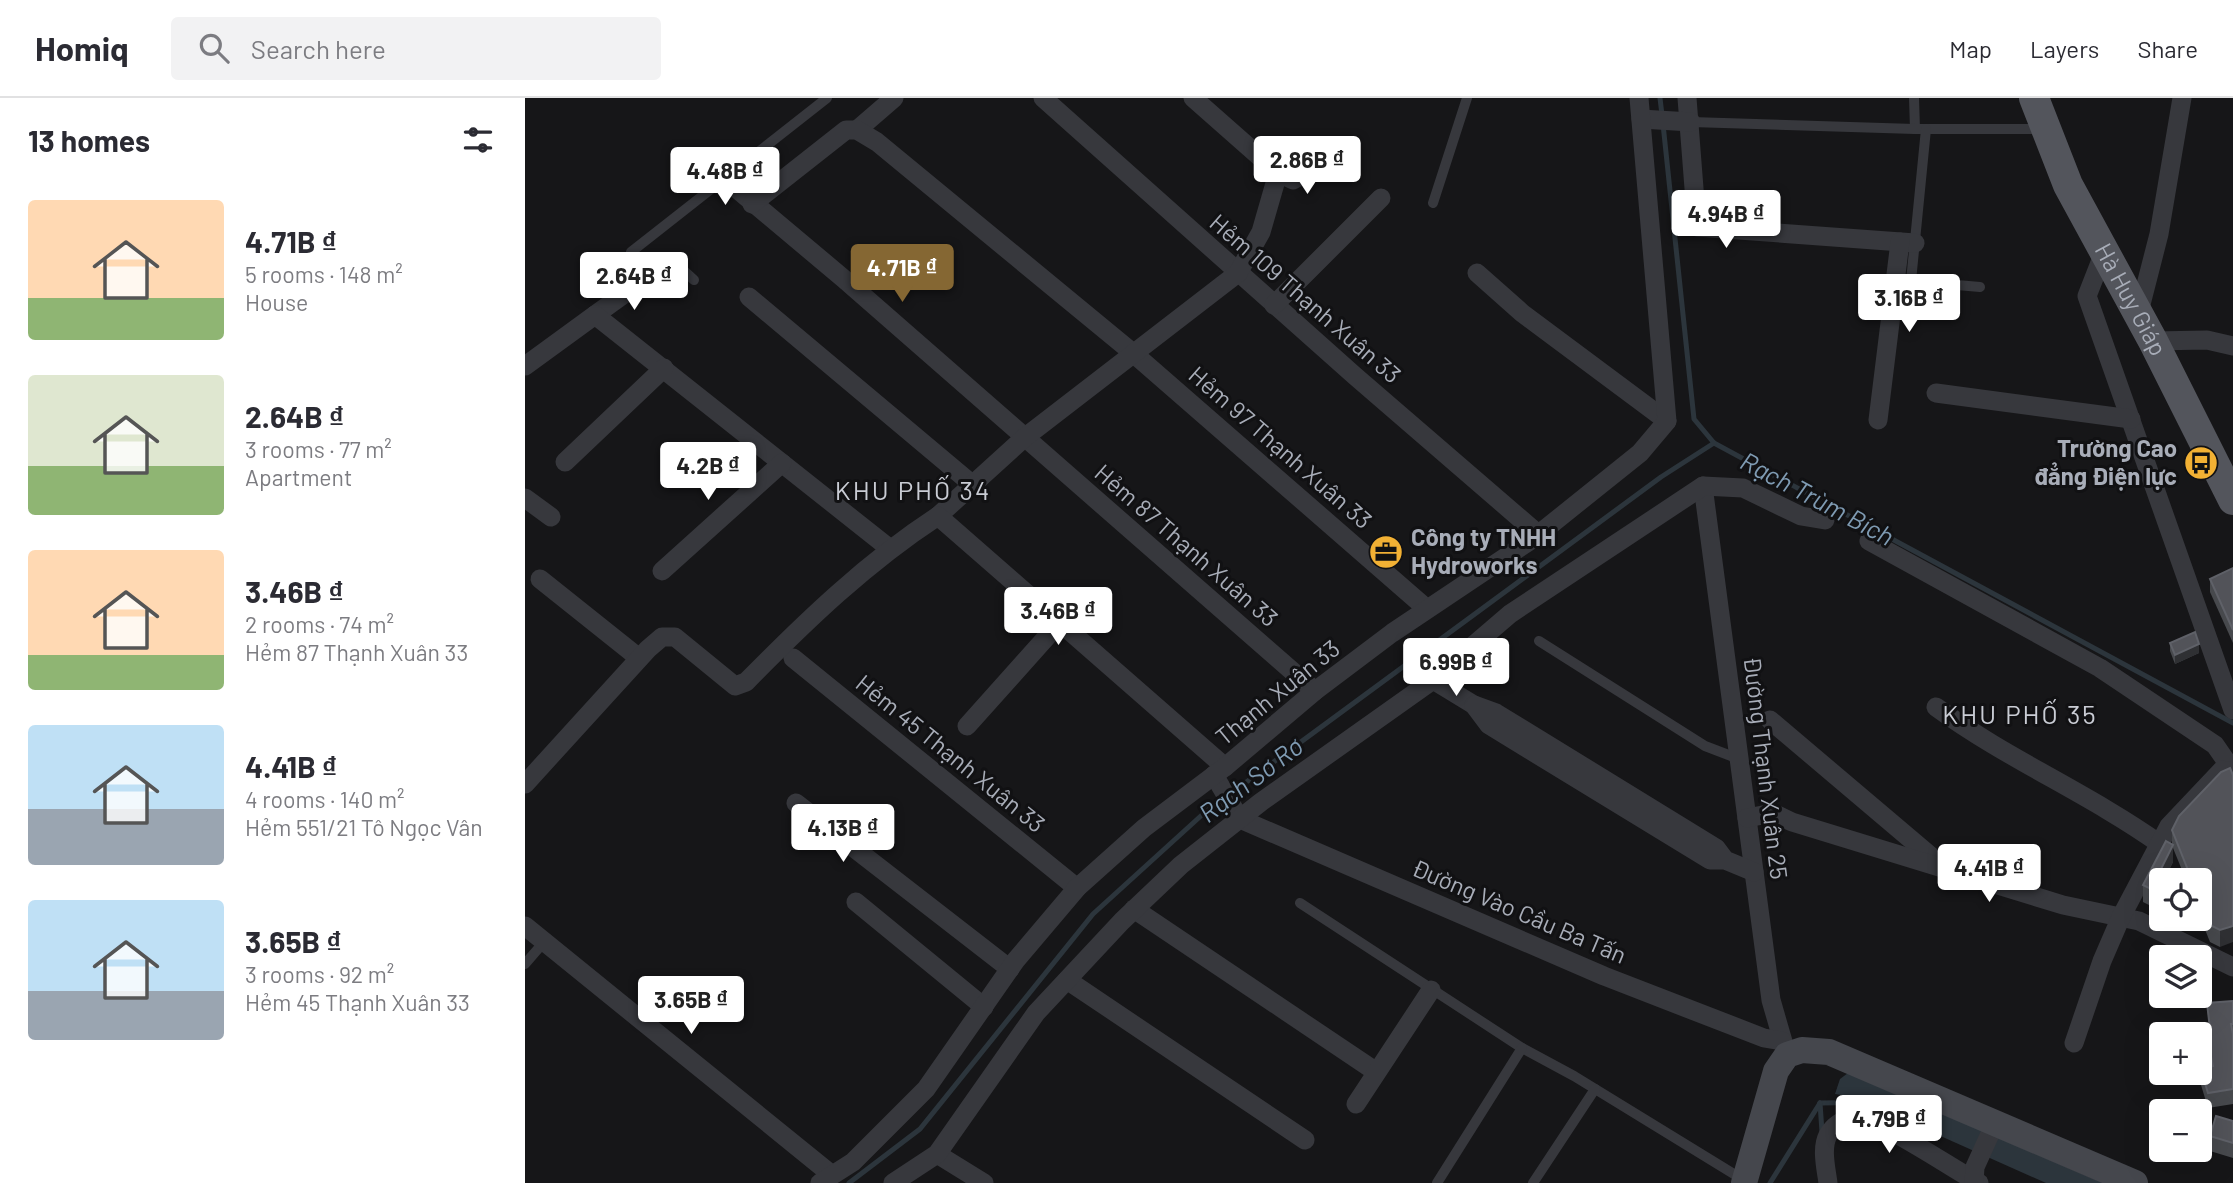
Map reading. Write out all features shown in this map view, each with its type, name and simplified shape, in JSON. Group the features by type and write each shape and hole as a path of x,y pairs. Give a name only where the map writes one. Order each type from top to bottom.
{"main road":[{"name":"Hà Huy Giáp","path":"2034,98 2068,185 2103,255 2223,457 2233,500"}],"street":[{"path":"752,204 846,131 857,130 894,98"},
{"name":"Hẻm 109 Thạnh Xuân 33","path":"1043,98 1238,273 1538,534"},
{"path":"1193,98 1278,173 1293,180 1331,158"},
{"path":"1639,98 1667,421"},
{"path":"1687,98 1691,122 1697,228 1907,243 1878,420"},
{"path":"2182,98 2146,329 2233,346"},
{"path":"1641,119 1691,122"},
{"name":"Hẻm 97 Thạnh Xuân 33","path":"857,130 877,142 1133,353 1427,609"},
{"path":"525,784 639,658 662,637 675,637 735,687 746,682 814,613 889,548 938,516 1024,438 1238,273 1262,232 1278,173"},
{"name":"Hẻm 87 Thạnh Xuân 33","path":"725,179 844,279 1315,691"},
{"path":"1275,305 1381,198"},
{"path":"2103,255 2087,296 2233,710"},
{"path":"1477,273 1523,313 1667,421"},
{"path":"525,366 649,276"},
{"path":"750,297 973,485"},
{"path":"596,315 889,548"},
{"path":"565,462 664,368"},
{"path":"1936,393 2131,419"},
{"name":"Thạnh Xuân 33","path":"826,1179 853,1162 926,1089 1010,969 1077,888 1144,828 1220,771 1315,691 1427,609 1538,534 1640,453 1667,421"},
{"path":"662,571 782,463"},
{"path":"893,1183 937,1154 1036,1013 1134,909 1181,865 1357,732 1433,680 1510,614 1703,486 1743,488 1801,516 1825,520"},
{"name":"Đường Thạnh Xuân 25","path":"1703,486 1771,1000 1784,1048"},
{"path":"525,498 551,517"},
{"path":"938,516 1060,622 1220,771 1240,819"},
{"path":"1869,541 2100,668 2215,745 2233,771"},
{"path":"540,579 639,658"},
{"path":"967,726 1060,622"},
{"name":"Hẻm 45 Thạnh Xuân 33","path":"793,658 1077,888"},
{"path":"1433,680 1474,705 1496,713 1716,848 1725,860 1754,872"},
{"path":"1936,707 1982,740 2087,796 2160,844"},
{"path":"1770,720 1946,869"},
{"path":"2074,1043 2120,917 2169,826 2222,770 2233,771"},
{"path":"796,803 1010,969"},
{"path":"1747,818 1773,813 1792,822 2063,905 2139,921 2233,967"},
{"name":"Đường Vào Cầu Ba Tấn","path":"1240,819 1604,976 1784,1048"},
{"path":"856,902 984,1007"},
{"path":"1134,909 1375,1071"},
{"path":"525,926 826,1179"},
{"path":"1067,980 1305,1140"},
{"path":"1356,1104 1375,1071 1431,990"},
{"path":"1744,1182 1784,1048 1829,1052 1993,1127 2135,1183"},
{"path":"1828,1183 1825,1150 1828,1135 1837,1123 1854,1118 1878,1126 1976,1178 1993,1127"},
{"path":"937,1154 984,1183"}],"lane":[{"path":"694,281 670,258 649,276 631,252 827,98"},
{"path":"1433,203 1467,98"},
{"path":"1914,98 1920,129 1907,243 1911,281 1980,287"},
{"path":"1691,122 1920,129 2046,129"},
{"path":"1539,641 1705,746 1739,759"},
{"path":"1300,903 1522,1048 1595,1089 1744,1182"},
{"path":"525,964 544,942"},
{"path":"1437,1183 1522,1048"},
{"path":"1533,1183 1595,1089"}],"shaded area":[{"path":"1848,1073 2103,1183 2046,1183 1936,1134 1887,1102 1835,1094 1840,1079"}],"building":[{"path":"2233,568 2233,630 2210,579"},
{"path":"2195,632 2199,644 2175,655 2170,643"},
{"path":"2230,768 2233,775 2233,926 2220,930 2212,926 2212,868 2187,868 2172,830 2179,816 2221,772"},
{"path":"2166,841 2173,845 2162,868 2152,868"},
{"path":"2149,874 2149,888 2143,885"},
{"path":"2233,1001 2233,1089 2208,1093 2206,1085 2212,1085 2213,1066 2212,1022 2209,1022 2208,1008 2212,1008 2212,1003"},
{"path":"2216,1116 2233,1121 2233,1143 2212,1137"}],"waterway":[{"name":"Rạch Trùm Bích","path":"1660,98 1662,115"},
{"name":"Rạch Trùm Bích","path":"1663,124 1694,419 1714,443 2233,723"},
{"name":"Rạch Sơ Rơ","path":"849,1183 920,1129 1093,914 1203,814 1661,477 1714,443"},
{"path":"1820,1103 1892,1102"},
{"path":"1820,1103 1822,1132"},
{"path":"1770,1183 1820,1103"}],"place":[{"name":"Trường Cao đẳng Điện lực","path":"2201,463"},
{"name":"Công ty TNHH Hydroworks","path":"1386,552"}],"district":[{"name":"KHU PHỐ 34","path":"913,491"},
{"name":"KHU PHỐ 35","path":"2020,715"}]}
